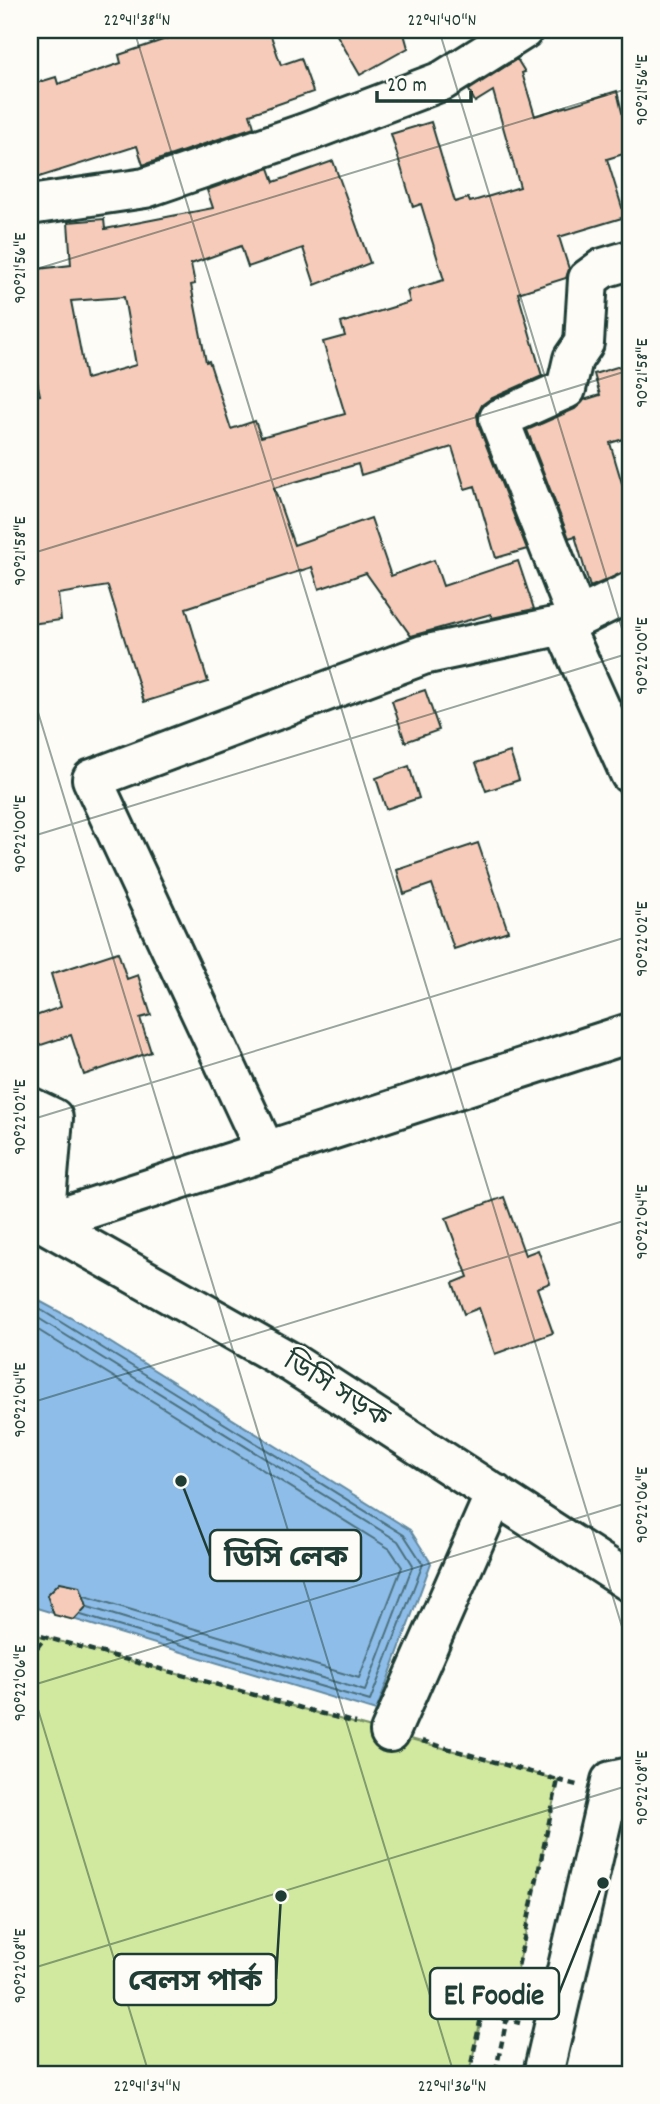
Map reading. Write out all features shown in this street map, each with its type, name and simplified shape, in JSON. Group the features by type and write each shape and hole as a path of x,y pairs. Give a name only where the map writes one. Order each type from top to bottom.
{"street":[{"path":"30,205 145,188 305,133 442,81 523,30"},
{"path":"630,260 603,268 588,279 584,343 573,359 566,388 499,419 570,621 630,774"},
{"path":"266,1152 92,779 424,655 570,621 630,592"},
{"path":"30,1107 54,1118 37,1221 266,1152 630,1033"},
{"name":"ডিসি সড়ক","path":"37,1221 292,1363 630,1582"},
{"path":"390,1732 495,1494"},
{"path":"543,2074 611,1781 630,1777"}],"path":[{"path":"30,1633 577,1785 574,1798"},
{"path":"30,1657 45,1637"},
{"path":"495,2074 558,1780"},
{"path":"469,2074 482,2014 526,2024"}],"green space":[{"path":"30,1633 558,1780 507,2020 482,2014 469,2074 30,2074"}],"water":[{"path":"30,1296 71,1318 410,1530 431,1563 376,1711 30,1606"}],"building":[{"path":"192,30 269,30 281,65 301,58 313,92 250,114 254,127 143,165 137,146 30,180 30,85 56,77 58,84 121,63 119,55"},
{"path":"334,30 403,30 408,48 360,75"},
{"path":"517,59 525,72 522,73 535,116 617,91 630,146 630,152 607,159 625,217 559,237 569,269 566,278 518,293 542,376 490,399 482,405 477,415 479,427 527,549 496,558 475,486 465,489 452,447 361,475 358,464 274,488 294,545 371,518 391,576 434,560 443,586 518,561 534,609 492,618 491,614 411,636 366,573 319,589 312,567 186,608 208,682 144,702 108,586 58,594 61,620 30,624 30,396 40,395 30,347 30,270 71,265 68,222 104,219 105,229 213,208 207,190 269,168 274,182 333,161 370,263 315,285 303,248 248,267 241,246 191,264 195,284 191,285 206,362 209,361 231,429 255,421 261,437 345,414 323,342 345,336 341,323 410,302 407,291 444,280 421,204 413,207 391,134 431,122 455,202 468,198 470,202 520,187 493,91 475,102 469,90","holes":["124,297 136,365 86,379 71,301"]},
{"path":"630,363 630,437 610,443 630,510 630,570 590,587 575,536 569,538 527,430 575,409 584,400 600,395 594,374"},
{"path":"425,690 439,730 405,742 392,701"},
{"path":"510,752 519,780 486,791 476,763"},
{"path":"409,766 419,798 386,809 376,778"},
{"path":"478,843 508,931 454,949 432,884 404,894 397,870"},
{"path":"118,952 127,979 138,975 151,1015 140,1018 151,1052 84,1075 71,1035 38,1046 30,1018 61,1007 51,974"},
{"path":"504,1197 525,1255 538,1250 550,1283 537,1288 553,1333 495,1354 479,1308 464,1314 453,1283 468,1277 446,1218"},
{"path":"60,1582 80,1586 87,1606 74,1620 54,1615 47,1595"}],"place":[{"name":"ডিসি লেক","path":"181,1481"},
{"name":"El Foodie","path":"603,1883"},
{"name":"বেলস পার্ক","path":"281,1896"}]}
